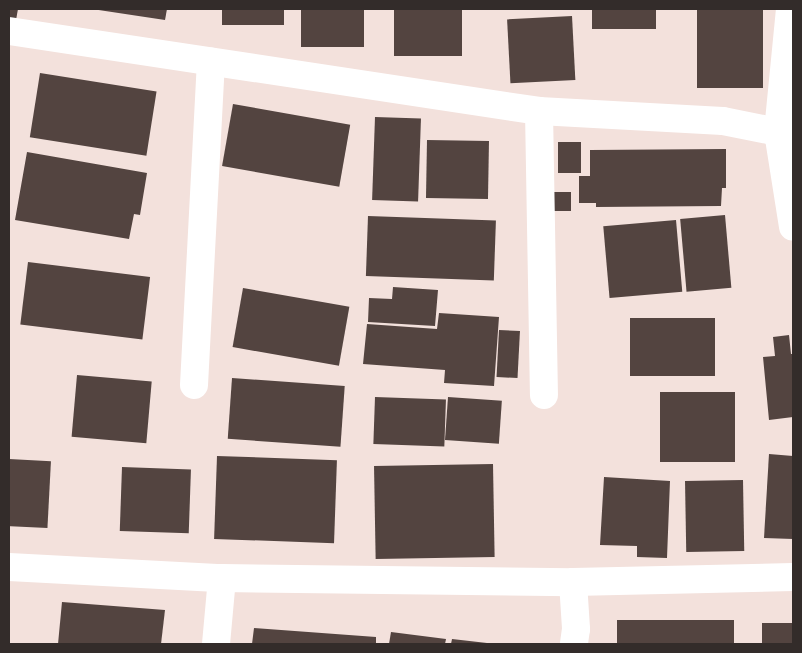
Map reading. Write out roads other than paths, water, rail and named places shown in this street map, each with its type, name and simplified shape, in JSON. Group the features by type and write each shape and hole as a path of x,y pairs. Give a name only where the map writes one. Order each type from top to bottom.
{"street":[{"path":"790,9 778,132 793,227"},
{"path":"9,31 539,110 723,121 778,132"},
{"path":"194,385 211,61"},
{"path":"539,110 544,395"},
{"path":"9,567 222,578 573,582 793,577"},
{"path":"216,644 222,578"},
{"path":"573,582 576,629 574,644"}]}
